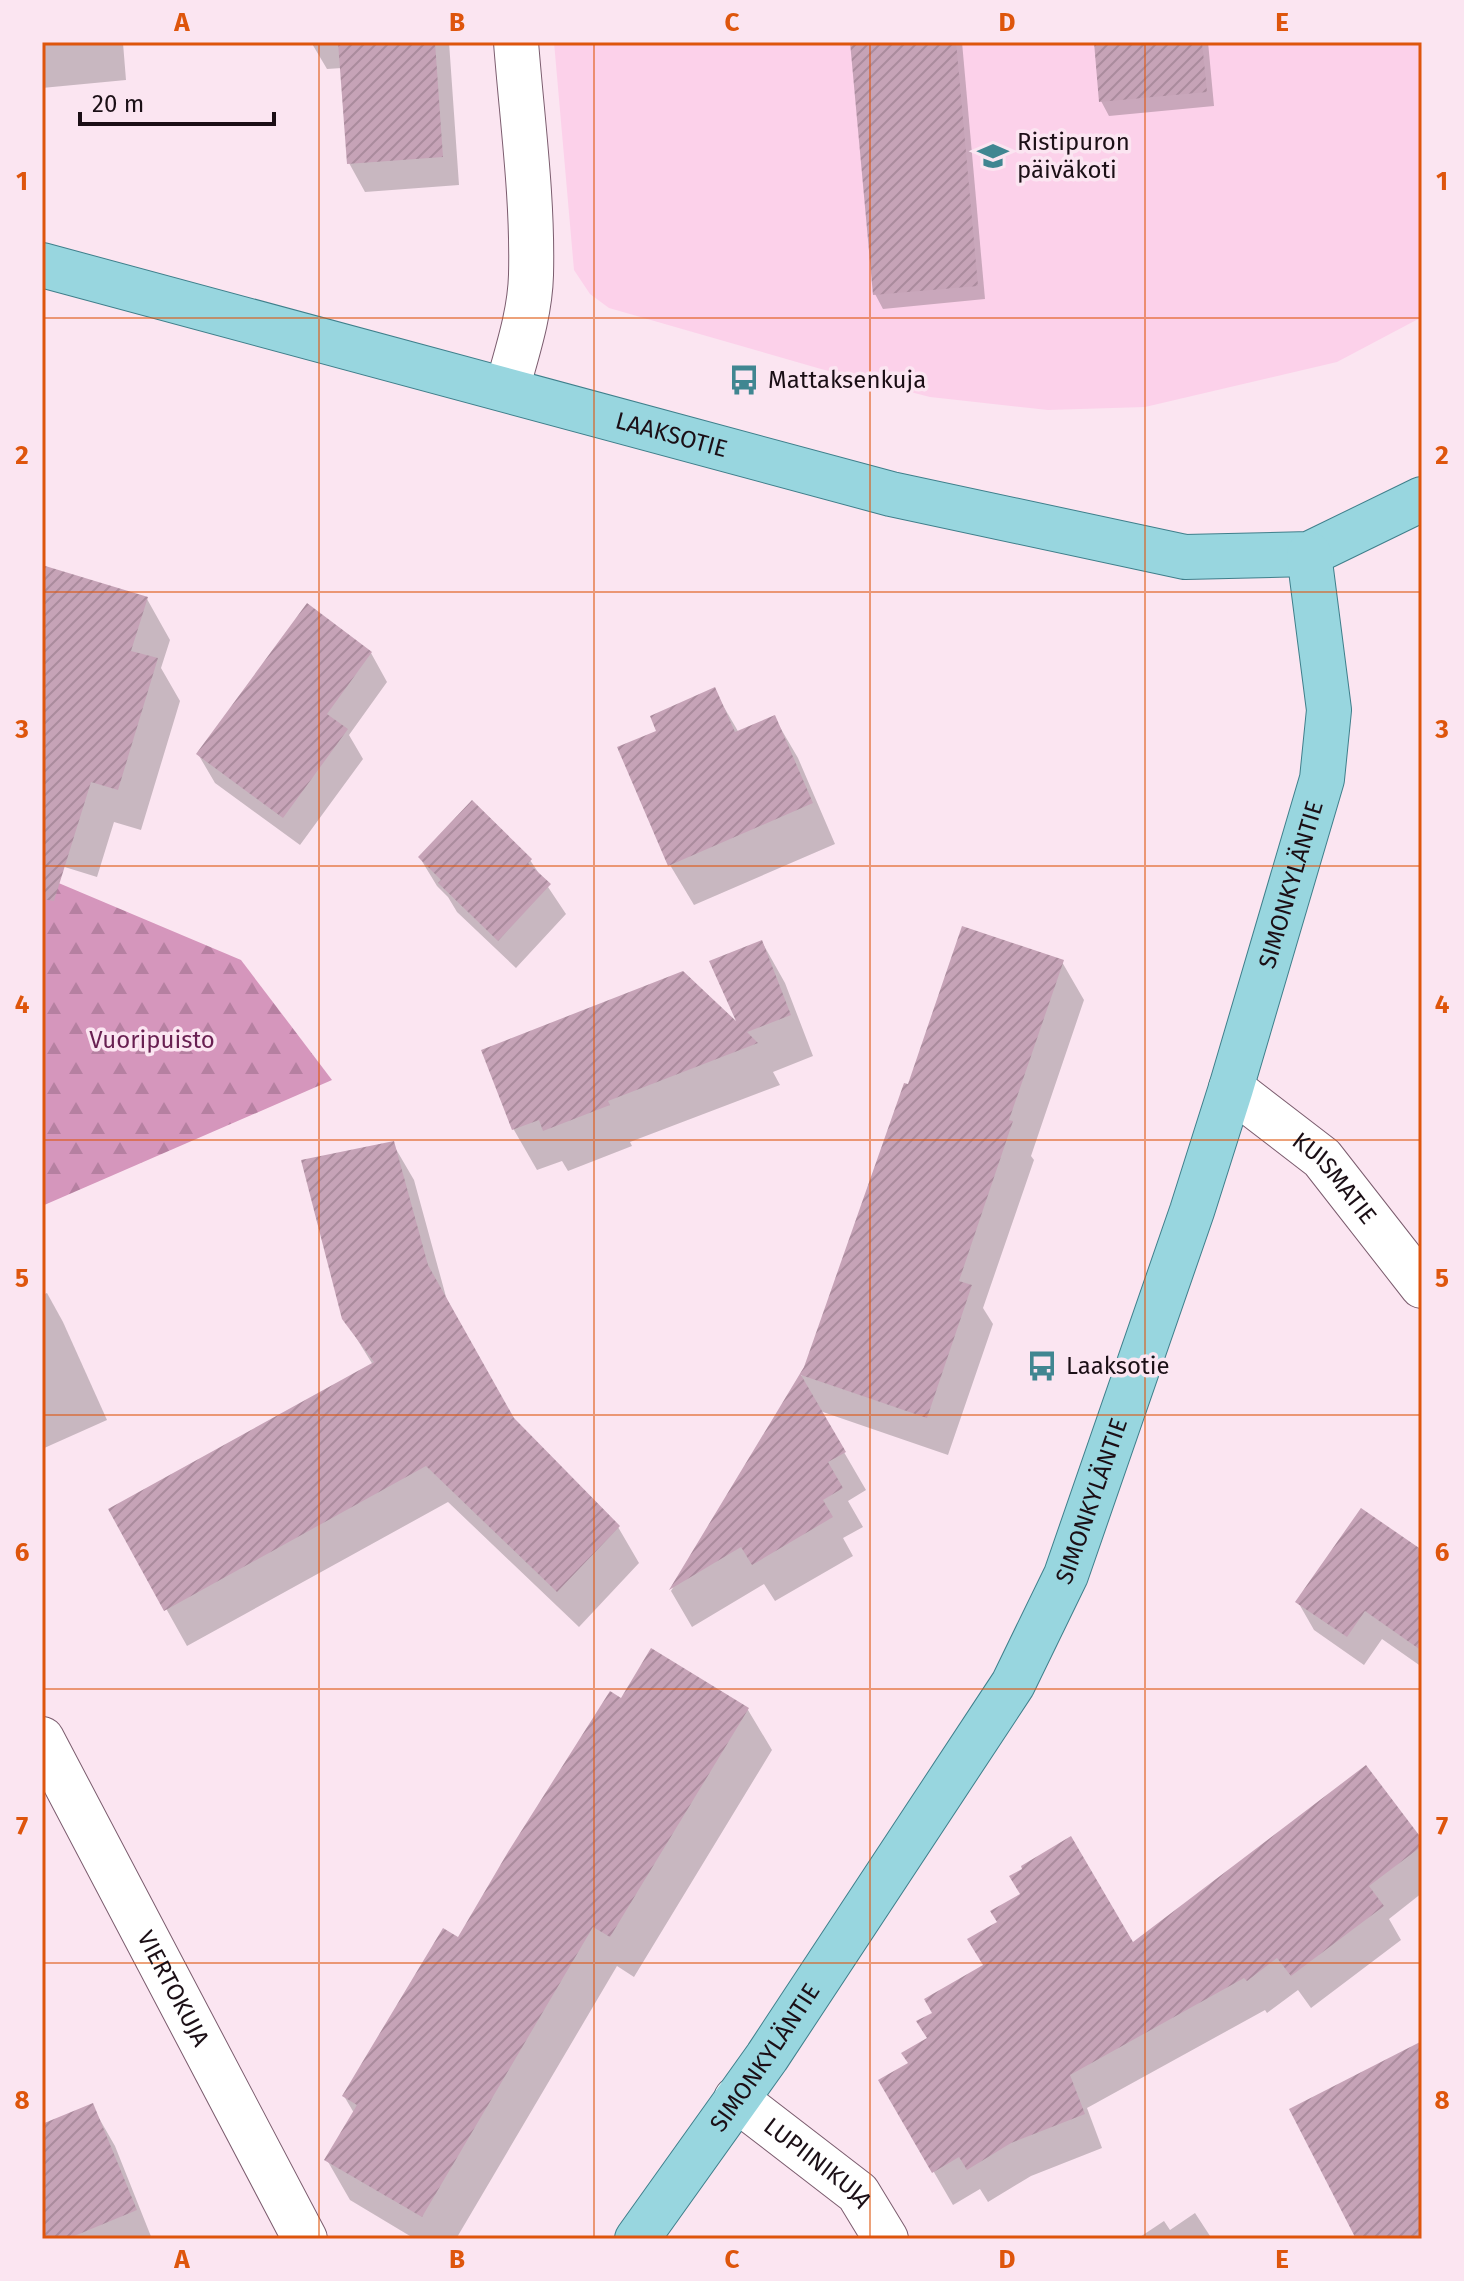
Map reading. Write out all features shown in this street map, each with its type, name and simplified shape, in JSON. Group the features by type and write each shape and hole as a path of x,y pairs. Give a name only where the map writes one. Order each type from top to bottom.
{"main road":[{"name":"LAAKSOTIE","path":"42,265 891,494 1185,557 1309,554"},
{"path":"1309,554 1422,499"},
{"name":"SIMONKYLÄNTIE","path":"637,2239 767,2057 1013,1684 1066,1575 1192,1211 1322,779 1329,710 1309,554"}],"street":[{"path":"507,389 527,313 531,276 527,173 516,42"},
{"name":"KUISMATIE","path":"1231,1088 1322,1158 1422,1286"},
{"name":"VIERTOKUJA","path":"42,1739 305,2239"},
{"name":"LUPIINIKUJA","path":"736,2099 858,2193 886,2239"}],"shaded area":[{"name":"Ristipuron päiväkoti","path":"554,42 1422,42 1422,317 1337,362 1145,407 1048,410 930,397 609,308 590,294 574,270"}],"green space":[{"name":"Vuoripuisto","path":"42,876 241,960 332,1080 42,1206"}],"building":[{"path":"338,42 435,42 443,157 347,164"},
{"path":"850,42 956,42 978,286 873,295"},
{"path":"1094,42 1202,42 1207,92 1099,102"},
{"path":"42,565 148,597 131,651 158,658 118,790 91,782 54,901 42,899"},
{"path":"307,603 372,652 327,714 348,729 283,818 196,754"},
{"path":"715,687 735,732 775,715 813,803 668,866 617,747 656,731 650,716"},
{"path":"472,800 532,859 528,863 551,884 498,941 438,883 441,880 418,857"},
{"path":"962,926 1064,960 1009,1120 1013,1121 959,1281 972,1285 927,1418 801,1375 846,1452 828,1462 843,1488 823,1500 833,1517 752,1565 741,1547 669,1590 804,1367 904,1083 908,1084"},
{"path":"762,940 791,1015 747,1032 758,1043 608,1101 610,1105 543,1131 539,1120 512,1130 481,1050 683,971 736,1021 709,961"},
{"path":"394,1141 428,1265 514,1418 620,1526 557,1592 426,1466 164,1611 108,1509 374,1362 342,1319 301,1160"},
{"path":"1361,1508 1422,1550 1422,1651 1365,1611 1347,1637 1295,1602"},
{"path":"651,1648 749,1708 610,1937 593,1927 422,2217 324,2160 357,2105 342,2096 443,1928 458,1937 610,1691 621,1698"},
{"path":"1366,1765 1422,1839 1422,1846 1369,1886 1384,1906 1291,1976 1277,1958 1247,1981 1244,1978 1070,2075 1085,2114 1011,2143 967,2170 959,2157 932,2173 878,2080 908,2063 901,2053 927,2038 916,2021 932,2013 924,1999 983,1965 967,1939 997,1922 990,1911 1020,1894 1009,1876 1071,1836 1133,1942"},
{"path":"1422,2041 1422,2239 1356,2239 1289,2109"},
{"path":"93,2103 137,2210 67,2239 42,2239 42,2124"}],"place":[{"name":"Ristipuron päiväkoti","path":"993,156"},
{"name":"Mattaksenkuja","path":"744,380"},
{"name":"Laaksotie","path":"1042,1366"}]}
